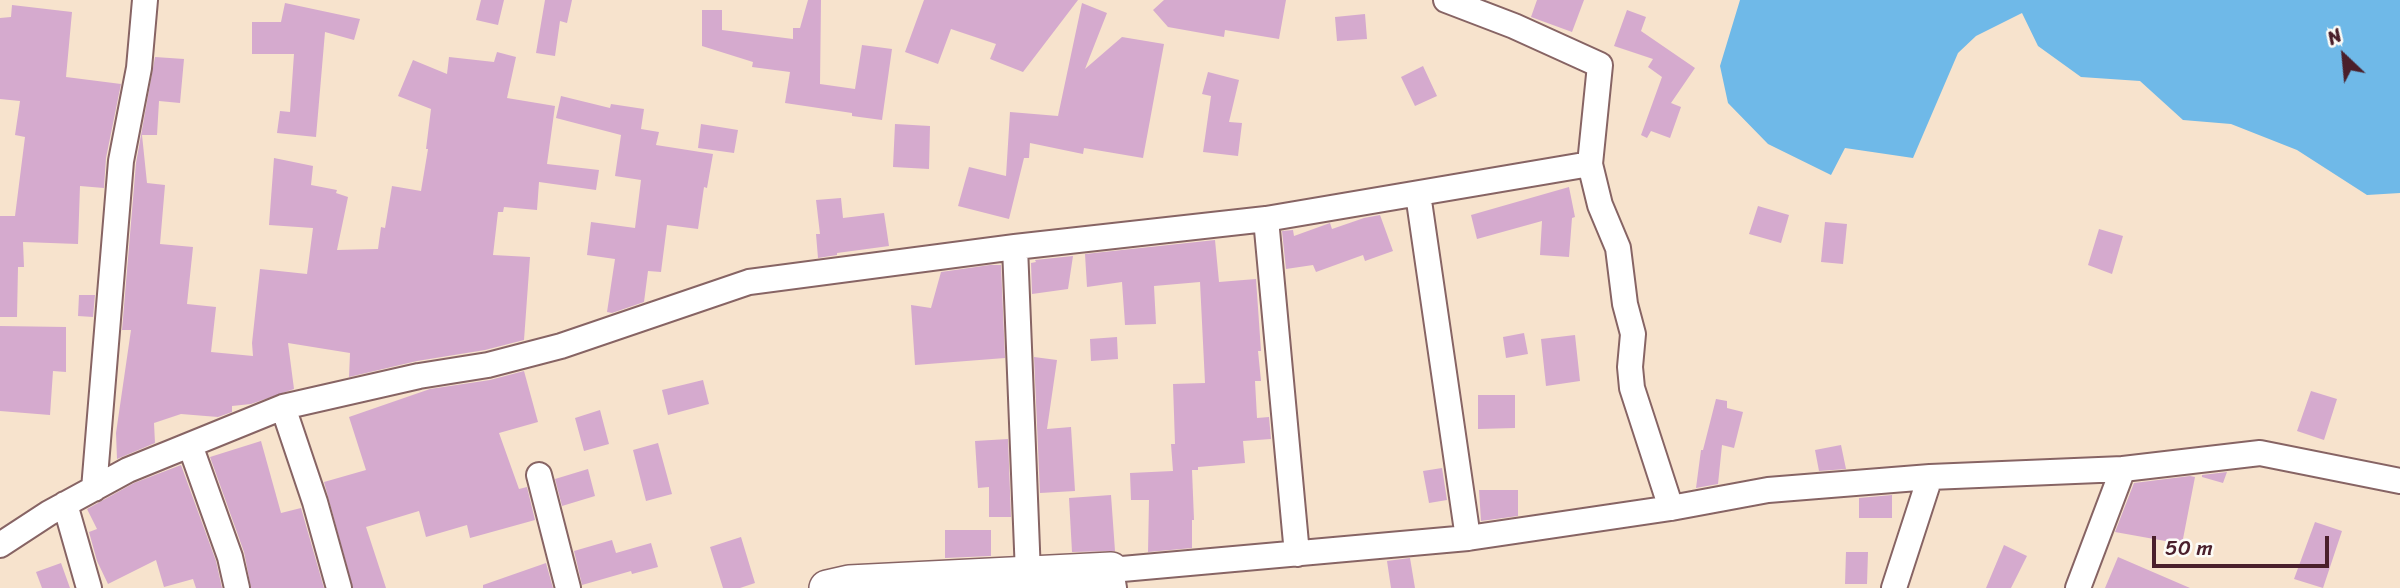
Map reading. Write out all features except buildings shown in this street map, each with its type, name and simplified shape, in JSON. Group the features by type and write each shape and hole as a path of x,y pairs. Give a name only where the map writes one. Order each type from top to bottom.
{"street":[{"path":"94,489 121,161 139,68 145,0"},
{"path":"1446,0 1514,26 1600,65 1590,164 1600,205 1618,248 1625,304 1633,334 1630,367 1632,388 1671,508"},
{"path":"0,545 65,504 128,470 283,407 419,376 488,365 561,346 749,282 1015,247 1266,219 1590,164"},
{"path":"1418,194 1468,538"},
{"path":"1266,219 1297,554"},
{"path":"1015,247 1028,574"},
{"path":"283,407 315,502 339,588"},
{"path":"190,445 230,557 237,588"},
{"path":"827,588 849,583 905,584 1028,574 1113,579 1297,554 1468,538 1671,508 1768,490 1930,477 2123,469 2260,453 2400,481"},
{"path":"2078,588 2123,469"},
{"path":"539,474 568,588"},
{"path":"1894,588 1930,477"},
{"path":"65,504 89,588"}],"water":[{"path":"1740,0 2400,0 2400,193 2367,195 2297,150 2231,124 2183,120 2140,81 2081,77 2038,46 2022,13 1976,36 1958,53 1913,158 1845,148 1831,175 1768,144 1728,103 1720,66"}]}
